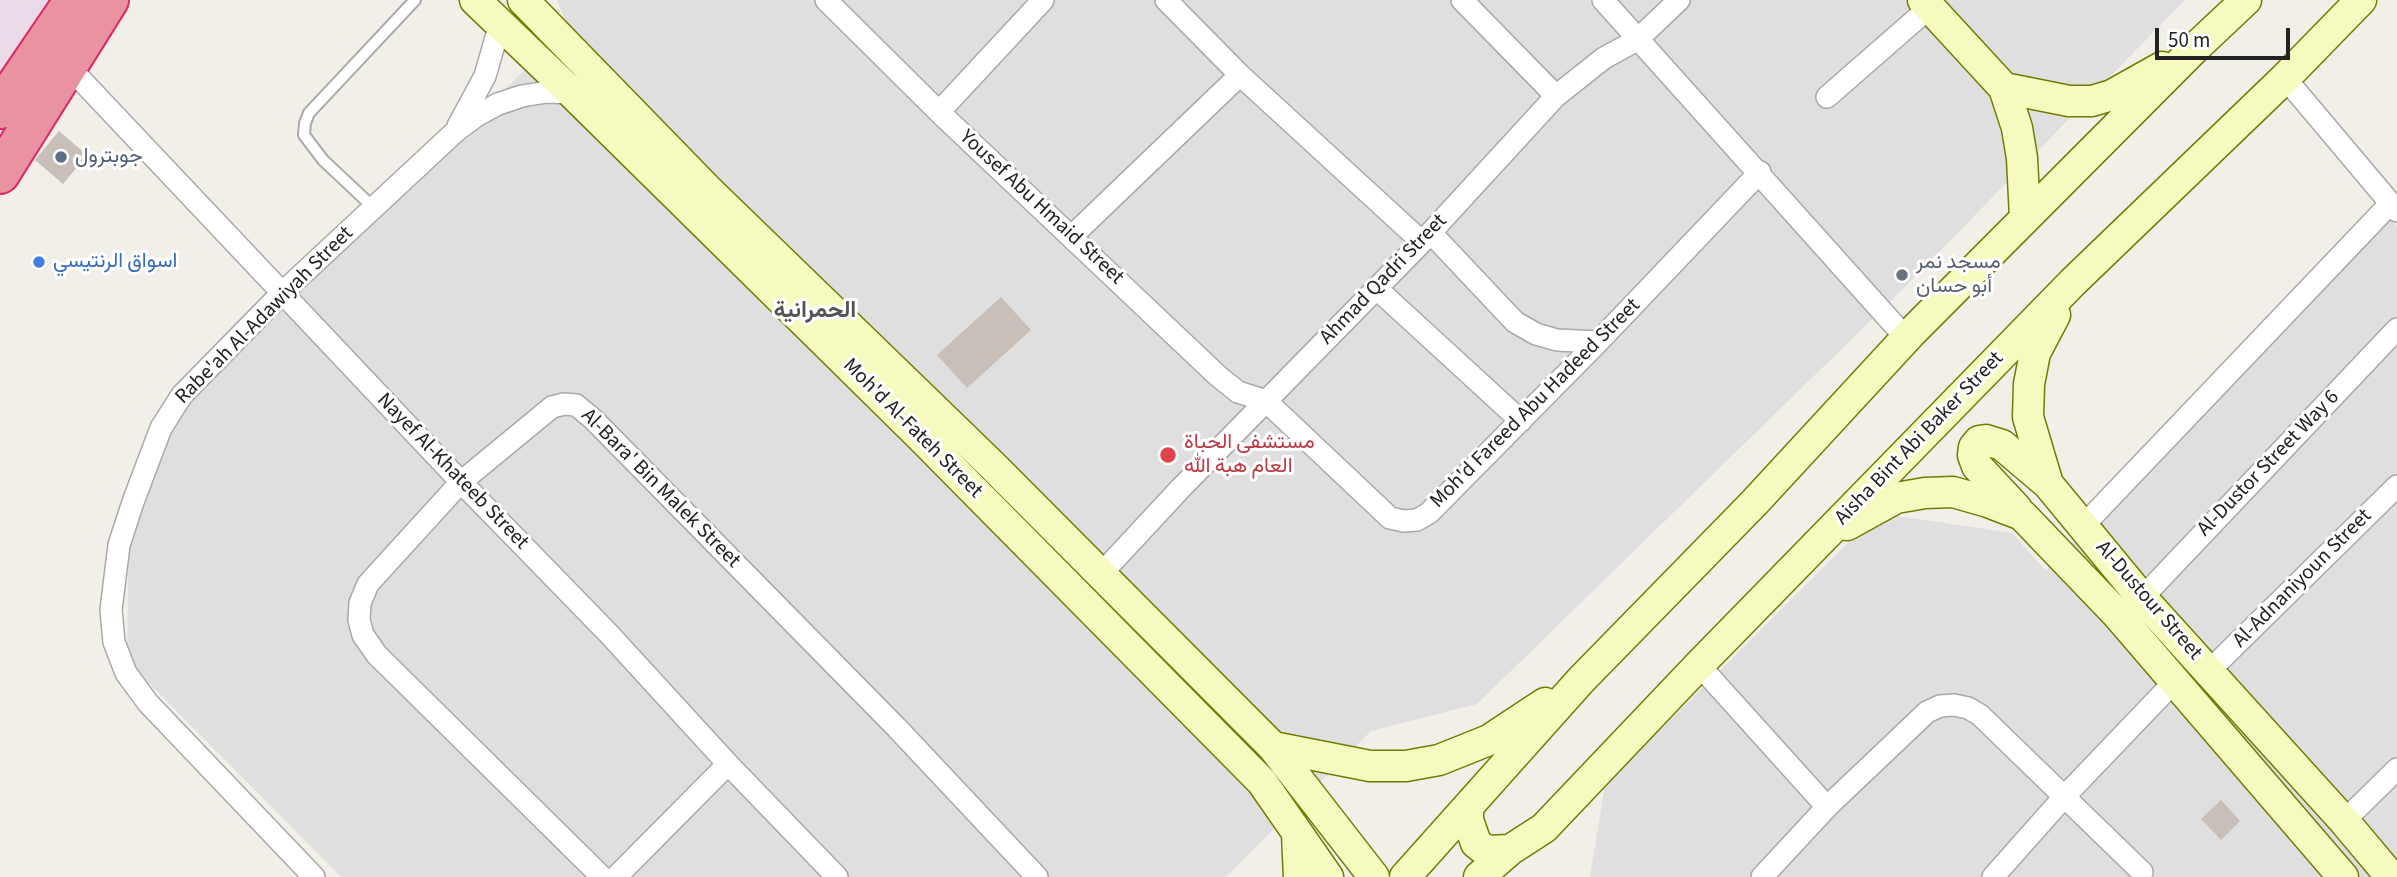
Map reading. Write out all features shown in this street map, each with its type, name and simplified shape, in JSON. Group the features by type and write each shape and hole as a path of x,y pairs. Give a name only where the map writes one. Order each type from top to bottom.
{"highway":[{"path":"0,109 74,0"},
{"path":"18,157 45,100 109,0"}],"main road":[{"name":"Moh'd Al-Fateh Street","path":"475,0 921,437 1262,782 1328,877"},
{"name":"Moh'd Al-Fateh Street","path":"523,0 546,13 707,189 992,465 1273,747 1374,877"},
{"path":"1405,877 1581,680 1754,503 1906,338 2246,0"},
{"name":"Aisha Bint Abi Baker Street","path":"1508,863 2073,282 2285,78 2361,0"},
{"path":"1927,4 2004,88 2021,148 2025,218"},
{"path":"2004,88 2069,102 2092,101 2112,95 2194,49"},
{"name":"Al-Dustour Street","path":"2073,282 2035,353 2029,384 2028,417 2049,484 2142,598 2344,821 2391,877"},
{"path":"2022,515 1977,466 1973,455 1974,447 1979,441 1986,440 2002,445 2049,484"},
{"name":"Al-Dustour Street","path":"1823,539 1896,498 1925,493 1953,492 2022,515 2116,614 2175,682 2327,871"},
{"path":"1273,747 1370,766 1406,766 1439,760 1489,740 1581,680"},
{"path":"1468,807 1468,820 1476,842 1508,863"},
{"path":"1297,834 1299,877"},
{"path":"1479,877 1508,863"}],"street":[{"name":"Yousef Abu Hmaid Street","path":"826,0 939,112 1218,376 1238,392 1266,401"},
{"path":"939,112 1042,0"},
{"path":"1166,0 1240,75 1426,237 1516,322 1536,334 1557,340 1598,342"},
{"path":"1462,0 1556,96"},
{"path":"1603,0 1906,338"},
{"name":"Ahmad Qadri Street","path":"1101,574 1426,237 1556,96 1604,58 1637,40 1679,0"},
{"path":"1827,97 1927,4"},
{"name":"Rabe'ah Al-Adawiyah Street","path":"456,131 485,76 500,24"},
{"name":"Nayef Al-Khateeb Street","path":"68,66 837,877"},
{"path":"1071,237 1240,75"},
{"path":"2083,526 2394,207 2285,78"},
{"name":"Rabe'ah Al-Adawiyah Street","path":"314,877 148,703 126,673 114,642 111,610 119,545 148,460 162,428 182,396 282,293 456,131 487,110 522,96 547,92 572,93"},
{"name":"Moh'd Fareed Abu Hadeed Street","path":"1266,401 1390,518 1417,520 1429,513 1521,421 1760,173"},
{"path":"1377,288 1521,421"},
{"name":"Al-Dustor Street Way 6","path":"2142,598 2397,329"},
{"name":"Al-Bara' Bin Malek Street","path":"602,877 377,655 363,635 359,620 360,603 368,584 461,482 552,407 564,404 576,405 585,411 897,728 1037,877"},
{"name":"Al-Adnaniyoun Street","path":"2210,671 2397,486"},
{"path":"1699,665 1827,807"},
{"path":"1993,877 2064,797 2175,682"},
{"path":"1762,877 1827,807 1927,712 1940,706 1954,705 1968,708 1980,715 2142,872"},
{"path":"616,877 728,764"},
{"path":"2344,821 2397,769"}],"lane":[{"path":"374,208 323,160 304,135 305,123 309,113 415,0"}],"shaded area":[{"path":"0,0 51,0 0,141"},
{"path":"557,0 2185,0 1896,296 1477,704 1371,731 1226,877 341,877 127,661 129,528 183,400 568,28"},
{"path":"2382,211 2397,227 2397,877 1590,877 1605,785 1878,513 2012,533 2046,571"}],"building":[{"name":"جوبترول","path":"59,131 87,155 63,184 35,160"},
{"path":"1001,297 1031,330 967,388 937,355"},
{"path":"2221,800 2240,821 2221,840 2201,819"}],"place":[{"name":"جوبترول","path":"61,157"},
{"name":"اسواق الرنتيسي","path":"39,262"},
{"name":"مسجد نمر أبو حسان","path":"1902,275"},
{"name":"مستشفى الحياة العام هبة الله","path":"1168,455"}],"district":[{"name":"الحمرانية","path":"815,312"}]}
